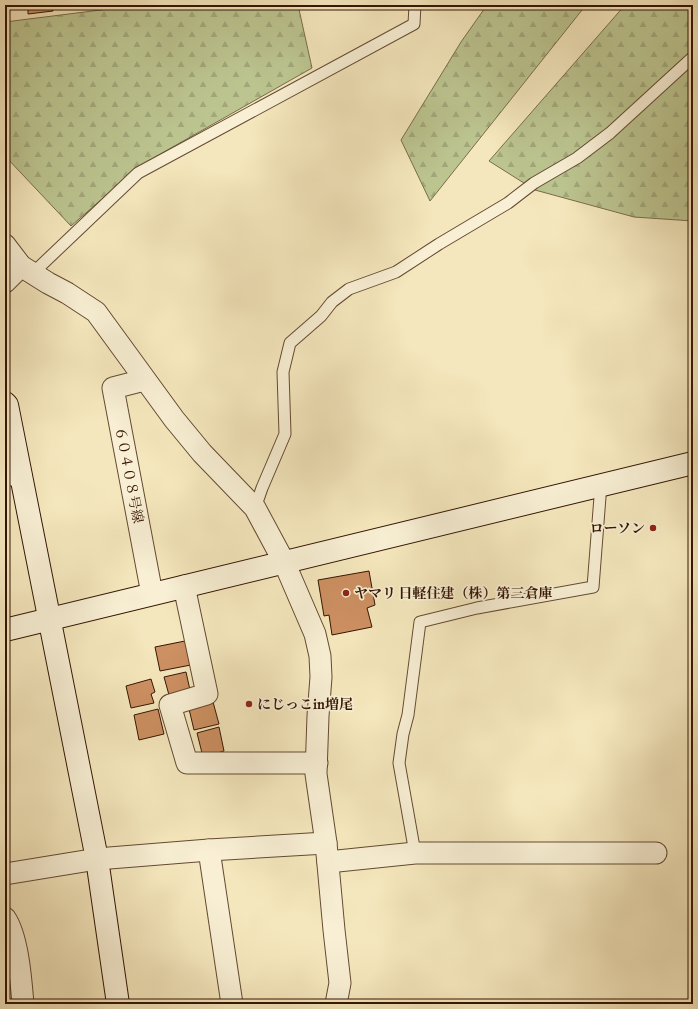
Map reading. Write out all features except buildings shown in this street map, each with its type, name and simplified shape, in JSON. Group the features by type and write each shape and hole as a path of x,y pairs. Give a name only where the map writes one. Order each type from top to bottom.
{"street":[{"path":"5,245 27,270 96,312 144,380 202,453 255,508 284,562 315,634 320,656 321,677 316,774 327,852 340,984 336,1004"},
{"path":"5,282 27,270"},
{"name":"６０４０８号線","path":"144,380 113,388 152,594"},
{"path":"5,403 7,405 13,475 49,619 97,859 118,1004"},
{"path":"5,630 601,484 693,463"},
{"path":"184,586 206,694 170,705 187,763 317,763"},
{"path":"5,874 97,859 209,850 415,853 656,853"},
{"path":"209,850 232,1004"},
{"path":"5,918 9,925 19,966 23,1004"}],"lane":[{"path":"27,270 138,173 414,24 415,5"},
{"path":"255,508 285,434 283,372 290,343 321,316 332,302 349,290 396,272 439,244 508,203 534,183 577,158 610,133 693,57"},
{"path":"415,853 399,763 408,715 420,622 477,608 593,587 601,484"}],"green space":[{"path":"140,5 298,5 312,68 141,165 71,226 5,156 5,22"},
{"path":"487,5 586,5 430,201 401,140 461,42"},
{"path":"625,5 693,5 693,221 634,217 535,190 489,161"}],"place":[{"name":"ローソン","path":"653,528"},
{"name":"ヤマリ 日軽住建（株）第三倉庫","path":"346,593"},
{"name":"にじっこin増尾","path":"249,704"}]}
